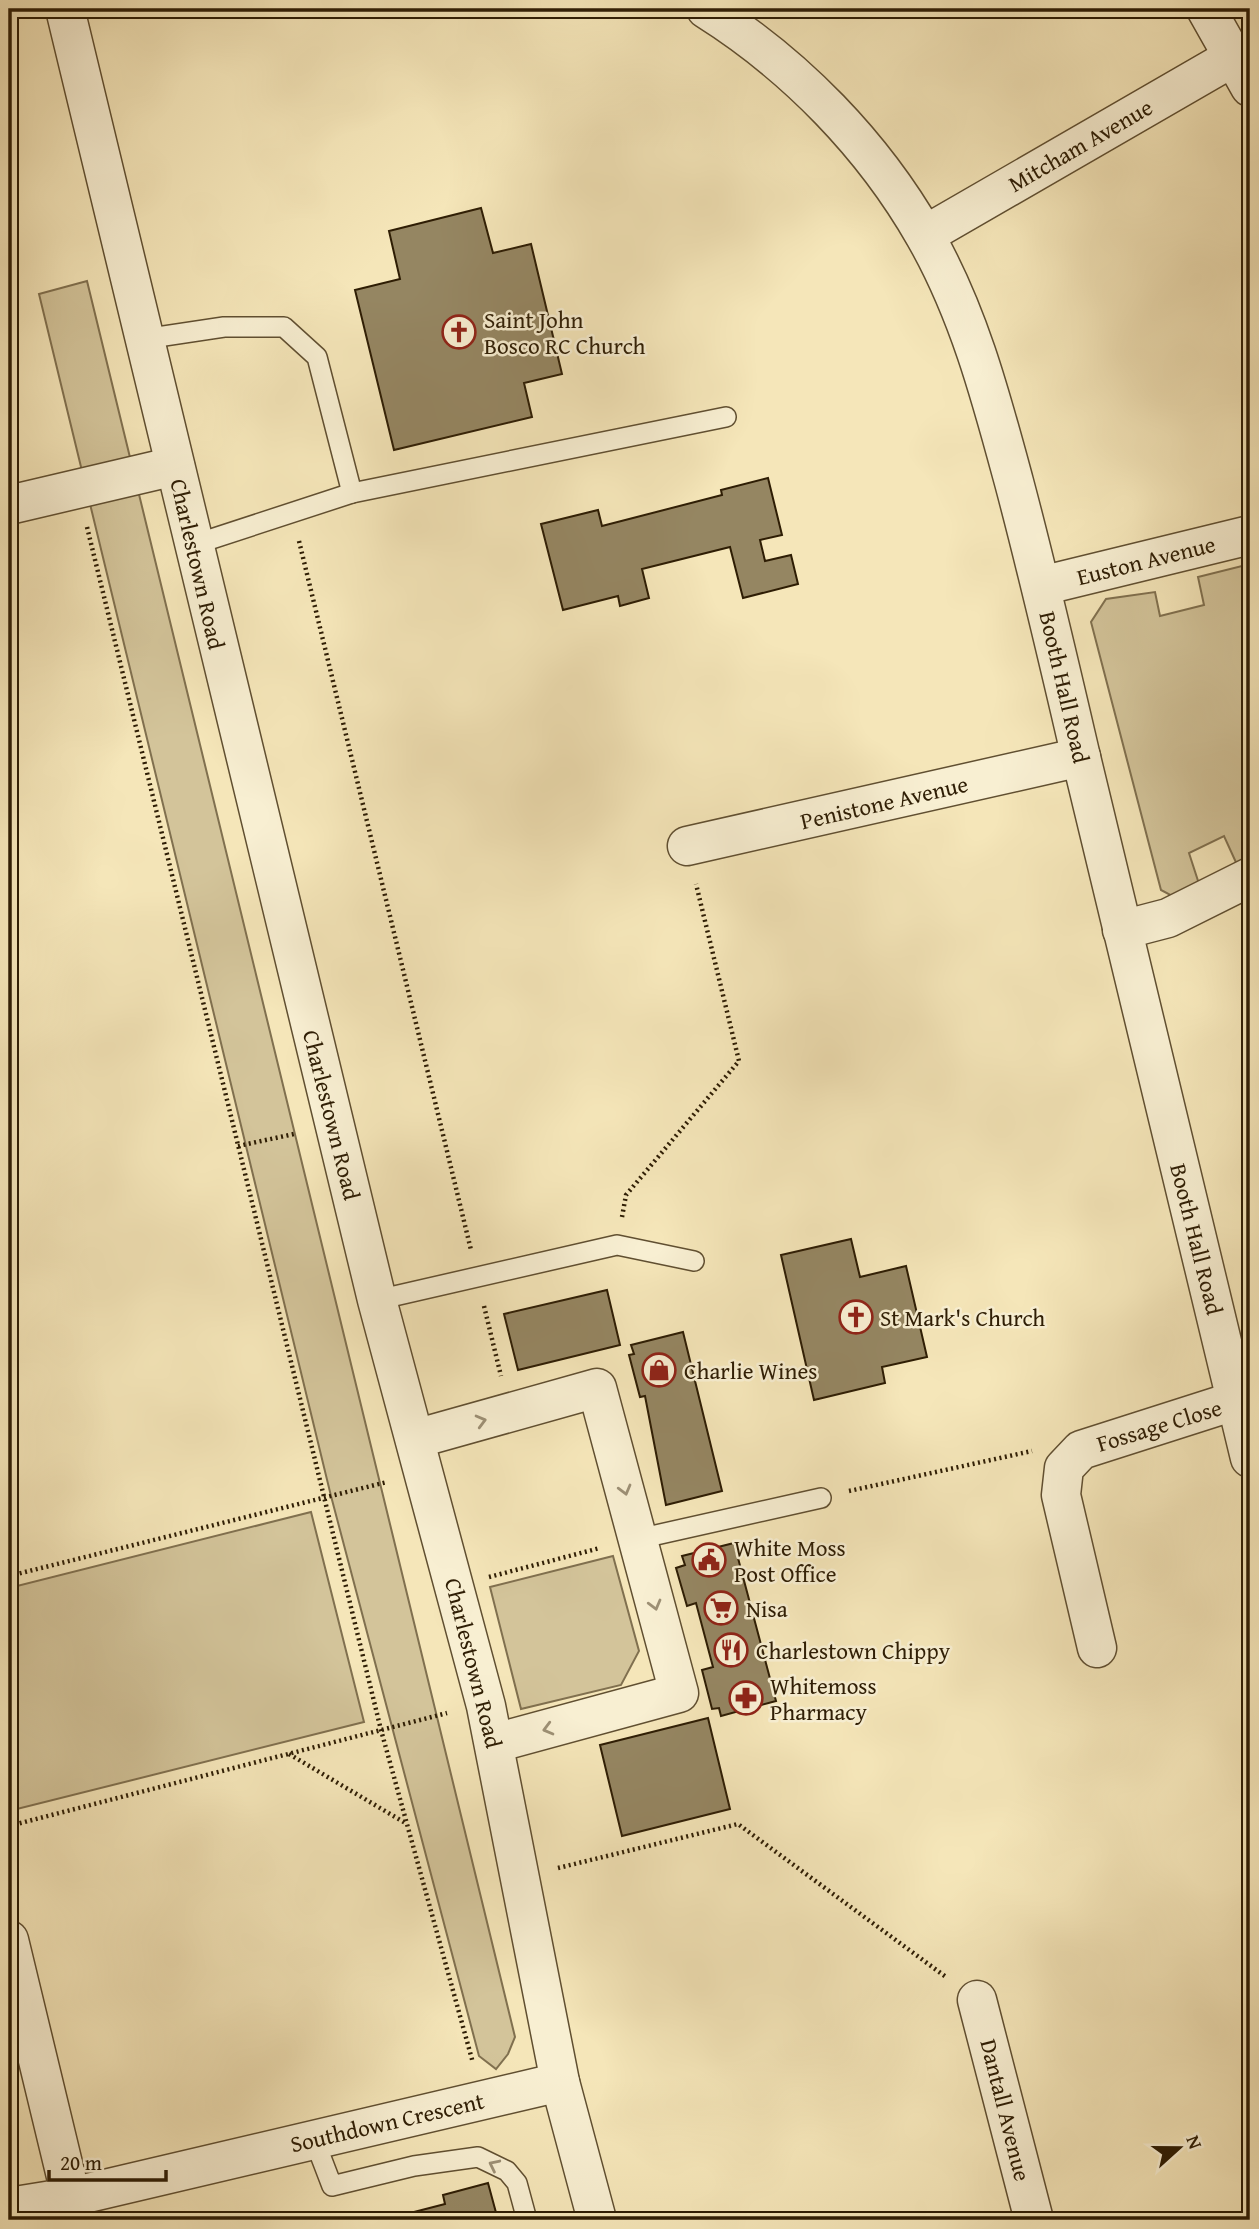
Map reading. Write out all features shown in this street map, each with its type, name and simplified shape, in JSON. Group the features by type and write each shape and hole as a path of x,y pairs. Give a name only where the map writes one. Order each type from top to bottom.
{"street":[{"name":"Charlestown Road","path":"65,9 377,1300 495,1743 559,2082 597,2220"},
{"name":"Booth Hall Road","path":"706,9 732,25 796,78 849,129 925,235 959,303 987,381 1041,586 1122,930 1243,1399 1250,1458"},
{"path":"1206,9 1242,71"},
{"name":"Mitcham Avenue","path":"925,235 1242,71"},
{"path":"9,505 175,466"},
{"name":"Euston Avenue","path":"1041,586 1250,535"},
{"name":"Penistone Avenue","path":"687,846 1081,757"},
{"path":"1122,930 1168,918 1224,893 1250,877"},
{"path":"420,1456 510,1413 597,1388 679,1693 495,1743"},
{"name":"Fossage Close","path":"1097,1648 1061,1495 1060,1482 1071,1458 1093,1445 1243,1399"},
{"path":"9,1940 71,2197"},
{"name":"Dantall Avenue","path":"977,2000 1034,2220"},
{"name":"Southdown Crescent","path":"9,2207 71,2197 559,2082"}],"lane":[{"path":"144,339 224,327 284,327 317,357 352,493"},
{"path":"193,545 352,493 726,417"},
{"path":"377,1300 617,1245 694,1261"},
{"path":"638,1539 821,1497"},
{"path":"314,2139 332,2186 414,2166 478,2157 507,2171 517,2183 527,2220"}],"path":[{"path":"78,489 381,1730 483,2098"},
{"path":"292,513 510,1413"},
{"path":"617,1245 626,1195 739,1061 687,846"},
{"path":"238,1146 294,1133"},
{"path":"821,1497 1023,1451 1071,1458"},
{"path":"9,1576 324,1498 420,1456"},
{"path":"455,1586 638,1539"},
{"path":"9,1826 381,1730 486,1706"},
{"path":"289,1754 407,1824"},
{"path":"520,1878 738,1825 977,2000"}],"shaded area":[{"path":"87,281 515,2037 508,2054 496,2069 479,2056 331,1496 39,294"},
{"path":"1250,564 1250,862 1239,869 1224,836 1189,853 1200,887 1174,897 1161,890 1091,622 1106,599 1155,592 1160,616 1204,605 1198,577"},
{"path":"311,1512 364,1722 9,1811 9,1588"},
{"path":"613,1556 639,1651 621,1685 521,1709 490,1587"}],"building":[{"name":"Saint John Bosco RC Church","path":"481,208 493,253 531,244 562,374 524,383 532,417 394,450 355,290 400,279 389,231"},
{"path":"768,478 782,535 760,540 765,561 791,555 798,584 743,598 730,547 642,569 649,598 620,606 618,596 563,610 541,524 598,510 602,526 722,495 721,490"},
{"name":"St Mark's Church","path":"851,1239 860,1277 906,1266 927,1357 882,1367 885,1383 814,1400 781,1255"},
{"path":"607,1290 620,1345 518,1370 504,1314"},
{"path":"683,1332 722,1491 666,1505 645,1396 640,1397 629,1355 634,1354 631,1345"},
{"path":"734,1543 776,1701 721,1716 719,1708 712,1709 702,1670 713,1667 696,1603 687,1606 676,1568 685,1565 682,1556"},
{"path":"708,1718 730,1809 622,1836 600,1745"},
{"path":"488,2183 498,2220 383,2220 445,2204 443,2195"}],"place":[{"name":"Saint John Bosco RC Church","path":"459,332"},
{"name":"St Mark's Church","path":"856,1317"},
{"name":"Charlie Wines","path":"659,1370"},
{"name":"White Moss Post Office","path":"709,1560"},
{"name":"Nisa","path":"721,1608"},
{"name":"Charlestown Chippy","path":"731,1650"},
{"name":"Whitemoss Pharmacy","path":"746,1698"}]}
